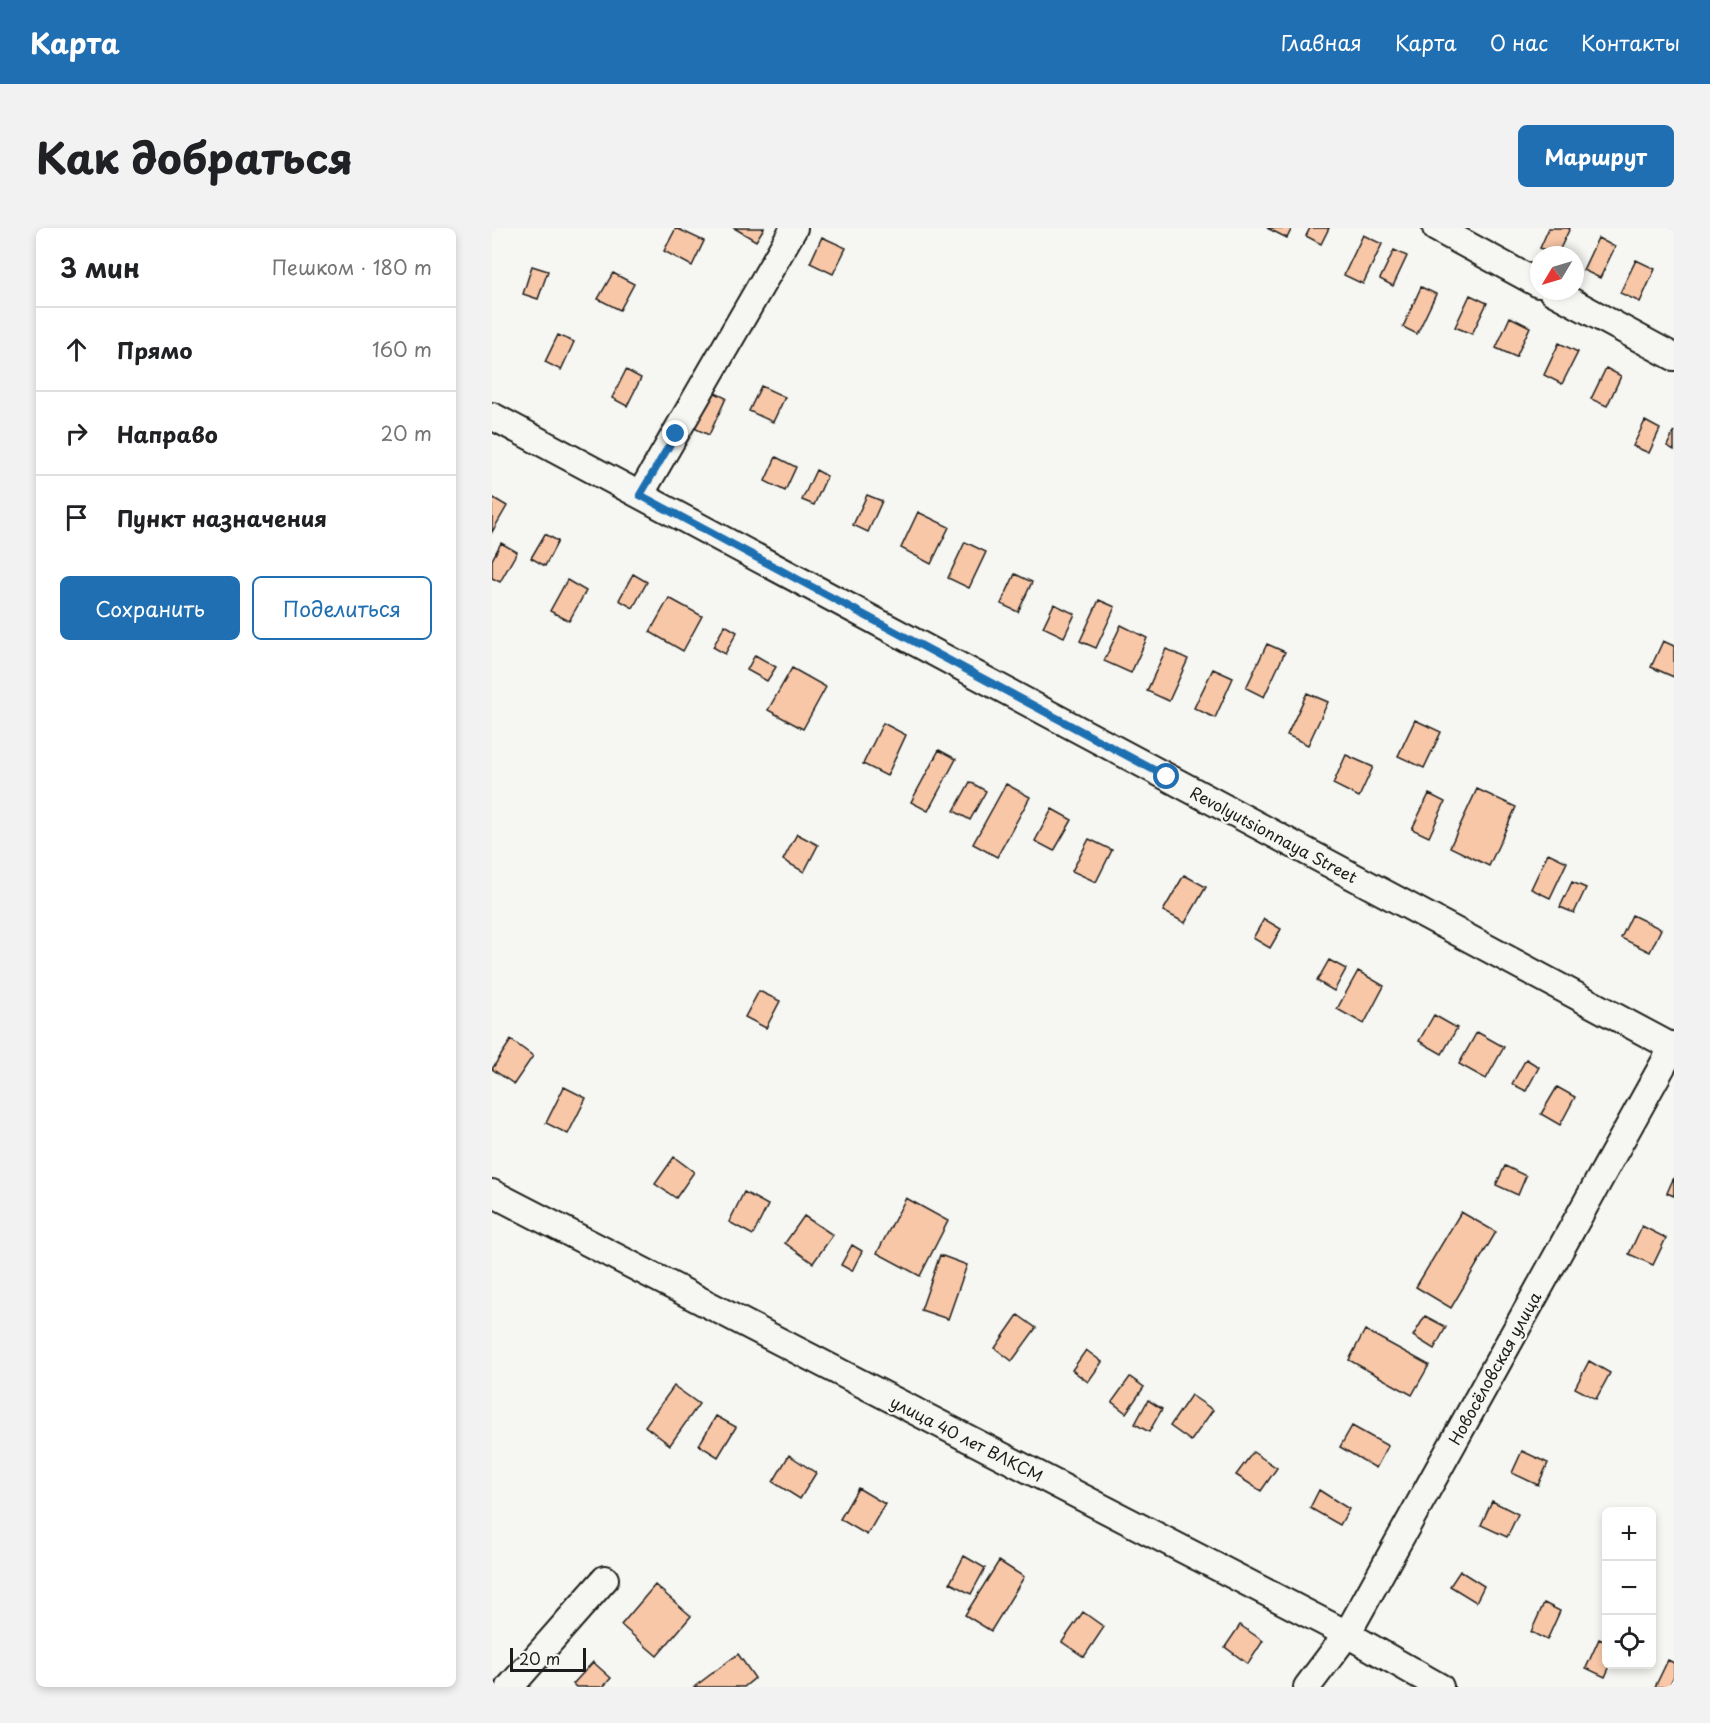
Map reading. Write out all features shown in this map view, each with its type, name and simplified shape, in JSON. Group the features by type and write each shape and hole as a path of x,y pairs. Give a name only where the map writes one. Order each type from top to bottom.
{"street":[{"path":"640,495 794,228"},
{"path":"1436,228 1530,279"},
{"path":"1569,300 1674,357"},
{"name":"Revolyutsionnaya Street","path":"492,416 1674,1047"},
{"name":"Новосёловская улица","path":"1307,1687 1347,1634 1674,1047"},
{"name":"улица 40 лет ВЛКСМ","path":"492,1193 1347,1634 1440,1687"},
{"path":"510,1687 605,1579"}],"building":[{"path":"676,228 704,241 692,266 664,251"},
{"path":"734,228 764,228 756,241"},
{"path":"1267,228 1292,228 1287,238"},
{"path":"1310,228 1329,228 1321,244 1306,236"},
{"path":"1549,228 1570,228 1561,246 1541,246"},
{"path":"1363,235 1382,244 1363,284 1344,275"},
{"path":"822,237 846,248 833,274 810,263"},
{"path":"1598,238 1615,247 1600,278 1584,270"},
{"path":"1394,250 1407,256 1393,286 1380,279"},
{"path":"1636,260 1655,269 1640,302 1620,293"},
{"path":"532,266 548,271 538,299 523,294"},
{"path":"613,273 634,284 620,310 598,299"},
{"path":"1421,287 1436,294 1417,334 1403,327"},
{"path":"1470,295 1487,303 1472,334 1455,327"},
{"path":"1510,317 1530,327 1516,357 1496,348"},
{"path":"558,335 574,342 561,370 545,362"},
{"path":"1559,343 1578,352 1562,384 1544,375"},
{"path":"1606,368 1621,376 1607,406 1591,399"},
{"path":"626,370 641,378 627,406 612,398"},
{"path":"761,386 785,397 773,422 749,411"},
{"path":"711,391 726,398 709,435 694,428"},
{"path":"1645,421 1660,429 1649,453 1633,446"},
{"path":"1674,431 1674,450 1667,446"},
{"path":"776,457 796,467 785,491 765,481"},
{"path":"816,470 827,476 814,505 802,500"},
{"path":"867,495 882,501 868,532 853,525"},
{"path":"492,497 507,506 492,532"},
{"path":"918,512 949,527 931,564 901,548"},
{"path":"545,534 558,541 545,566 531,558"},
{"path":"965,542 986,552 969,588 948,578"},
{"path":"501,543 517,552 500,582 492,578 492,560"},
{"path":"633,574 647,582 633,608 619,600"},
{"path":"1015,574 1032,582 1018,612 1001,604"},
{"path":"567,580 586,591 569,621 550,611"},
{"path":"669,598 702,616 683,651 650,632"},
{"path":"1099,600 1115,607 1096,648 1080,641"},
{"path":"1054,604 1075,614 1064,637 1043,627"},
{"path":"725,625 737,632 725,654 713,647"},
{"path":"1121,625 1147,638 1131,673 1104,661"},
{"path":"1663,641 1674,646 1674,677 1651,667"},
{"path":"1267,644 1285,652 1264,697 1246,688"},
{"path":"1166,649 1188,659 1169,701 1147,691"},
{"path":"755,655 776,667 767,681 747,670"},
{"path":"792,668 826,687 803,729 768,710"},
{"path":"1213,669 1233,678 1215,718 1194,708"},
{"path":"1307,693 1328,702 1308,745 1287,735"},
{"path":"1415,720 1441,732 1424,768 1398,756"},
{"path":"883,723 906,735 887,776 863,764"},
{"path":"939,750 956,759 928,811 911,802"},
{"path":"1346,755 1373,767 1359,797 1333,784"},
{"path":"970,782 986,791 970,820 954,811"},
{"path":"1006,784 1030,797 997,857 973,844"},
{"path":"1477,789 1516,807 1489,866 1450,847"},
{"path":"1429,794 1445,802 1429,837 1412,829"},
{"path":"1052,809 1072,820 1054,851 1035,841"},
{"path":"797,834 818,845 804,872 783,860"},
{"path":"1089,839 1112,850 1096,882 1072,871"},
{"path":"1548,853 1567,862 1550,898 1531,889"},
{"path":"1184,875 1206,887 1185,923 1163,911"},
{"path":"1572,882 1586,888 1574,913 1560,907"},
{"path":"1632,915 1661,929 1650,952 1621,938"},
{"path":"1264,919 1281,929 1270,948 1253,938"},
{"path":"1329,960 1346,969 1334,991 1317,981"},
{"path":"1358,971 1384,986 1364,1024 1337,1009"},
{"path":"759,991 780,1001 766,1028 745,1017"},
{"path":"1434,1015 1457,1028 1442,1054 1419,1041"},
{"path":"1477,1032 1504,1047 1486,1079 1459,1064"},
{"path":"511,1040 533,1056 514,1084 492,1069"},
{"path":"1526,1059 1539,1067 1526,1091 1512,1084"},
{"path":"564,1087 586,1098 568,1134 546,1123"},
{"path":"1557,1087 1575,1097 1560,1125 1541,1114"},
{"path":"674,1157 694,1172 676,1198 655,1184"},
{"path":"1505,1166 1526,1176 1518,1195 1496,1185"},
{"path":"1674,1177 1674,1196 1667,1193"},
{"path":"744,1192 768,1205 753,1235 729,1222"},
{"path":"906,1198 948,1221 920,1276 877,1253"},
{"path":"1461,1212 1496,1232 1451,1308 1416,1287"},
{"path":"804,1216 833,1235 813,1263 785,1243"},
{"path":"1642,1226 1666,1238 1653,1265 1629,1254"},
{"path":"852,1245 862,1251 852,1271 841,1265"},
{"path":"940,1255 967,1265 948,1319 921,1310"},
{"path":"1018,1315 1036,1328 1012,1361 995,1348"},
{"path":"1425,1316 1446,1327 1434,1349 1413,1336"},
{"path":"1365,1330 1429,1365 1412,1395 1349,1360"},
{"path":"1086,1350 1102,1362 1088,1382 1072,1370"},
{"path":"1589,1361 1610,1373 1596,1399 1575,1388"},
{"path":"1130,1377 1144,1387 1126,1413 1112,1402"},
{"path":"674,1386 699,1404 670,1445 645,1426"},
{"path":"1191,1395 1213,1410 1191,1441 1170,1426"},
{"path":"1148,1400 1162,1409 1149,1432 1135,1424"},
{"path":"716,1416 736,1427 718,1457 699,1445"},
{"path":"1352,1426 1388,1446 1376,1468 1340,1447"},
{"path":"1522,1451 1548,1463 1538,1485 1512,1473"},
{"path":"1253,1452 1277,1468 1261,1491 1236,1475"},
{"path":"789,1455 816,1473 800,1499 773,1482"},
{"path":"858,1488 885,1504 867,1535 840,1519"},
{"path":"1319,1490 1349,1509 1340,1525 1310,1508"},
{"path":"1492,1501 1518,1514 1507,1537 1481,1525"},
{"path":"964,1556 985,1568 971,1594 950,1583"},
{"path":"999,1561 1024,1577 991,1631 965,1615"},
{"path":"1460,1571 1484,1586 1476,1602 1450,1586"},
{"path":"655,1585 691,1616 657,1656 621,1625"},
{"path":"1544,1603 1560,1611 1547,1640 1531,1632"},
{"path":"1083,1612 1104,1627 1084,1657 1062,1642"},
{"path":"1240,1625 1263,1641 1248,1664 1225,1647"},
{"path":"1599,1639 1602,1640 1602,1669 1609,1669 1605,1677 1586,1668"},
{"path":"738,1654 755,1678 744,1687 694,1687"},
{"path":"1668,1660 1674,1663 1674,1676 1669,1687 1655,1687"},
{"path":"593,1662 611,1678 603,1687 576,1687 573,1684"}],"route":[{"path":"676,434 640,495 1167,777"}]}
